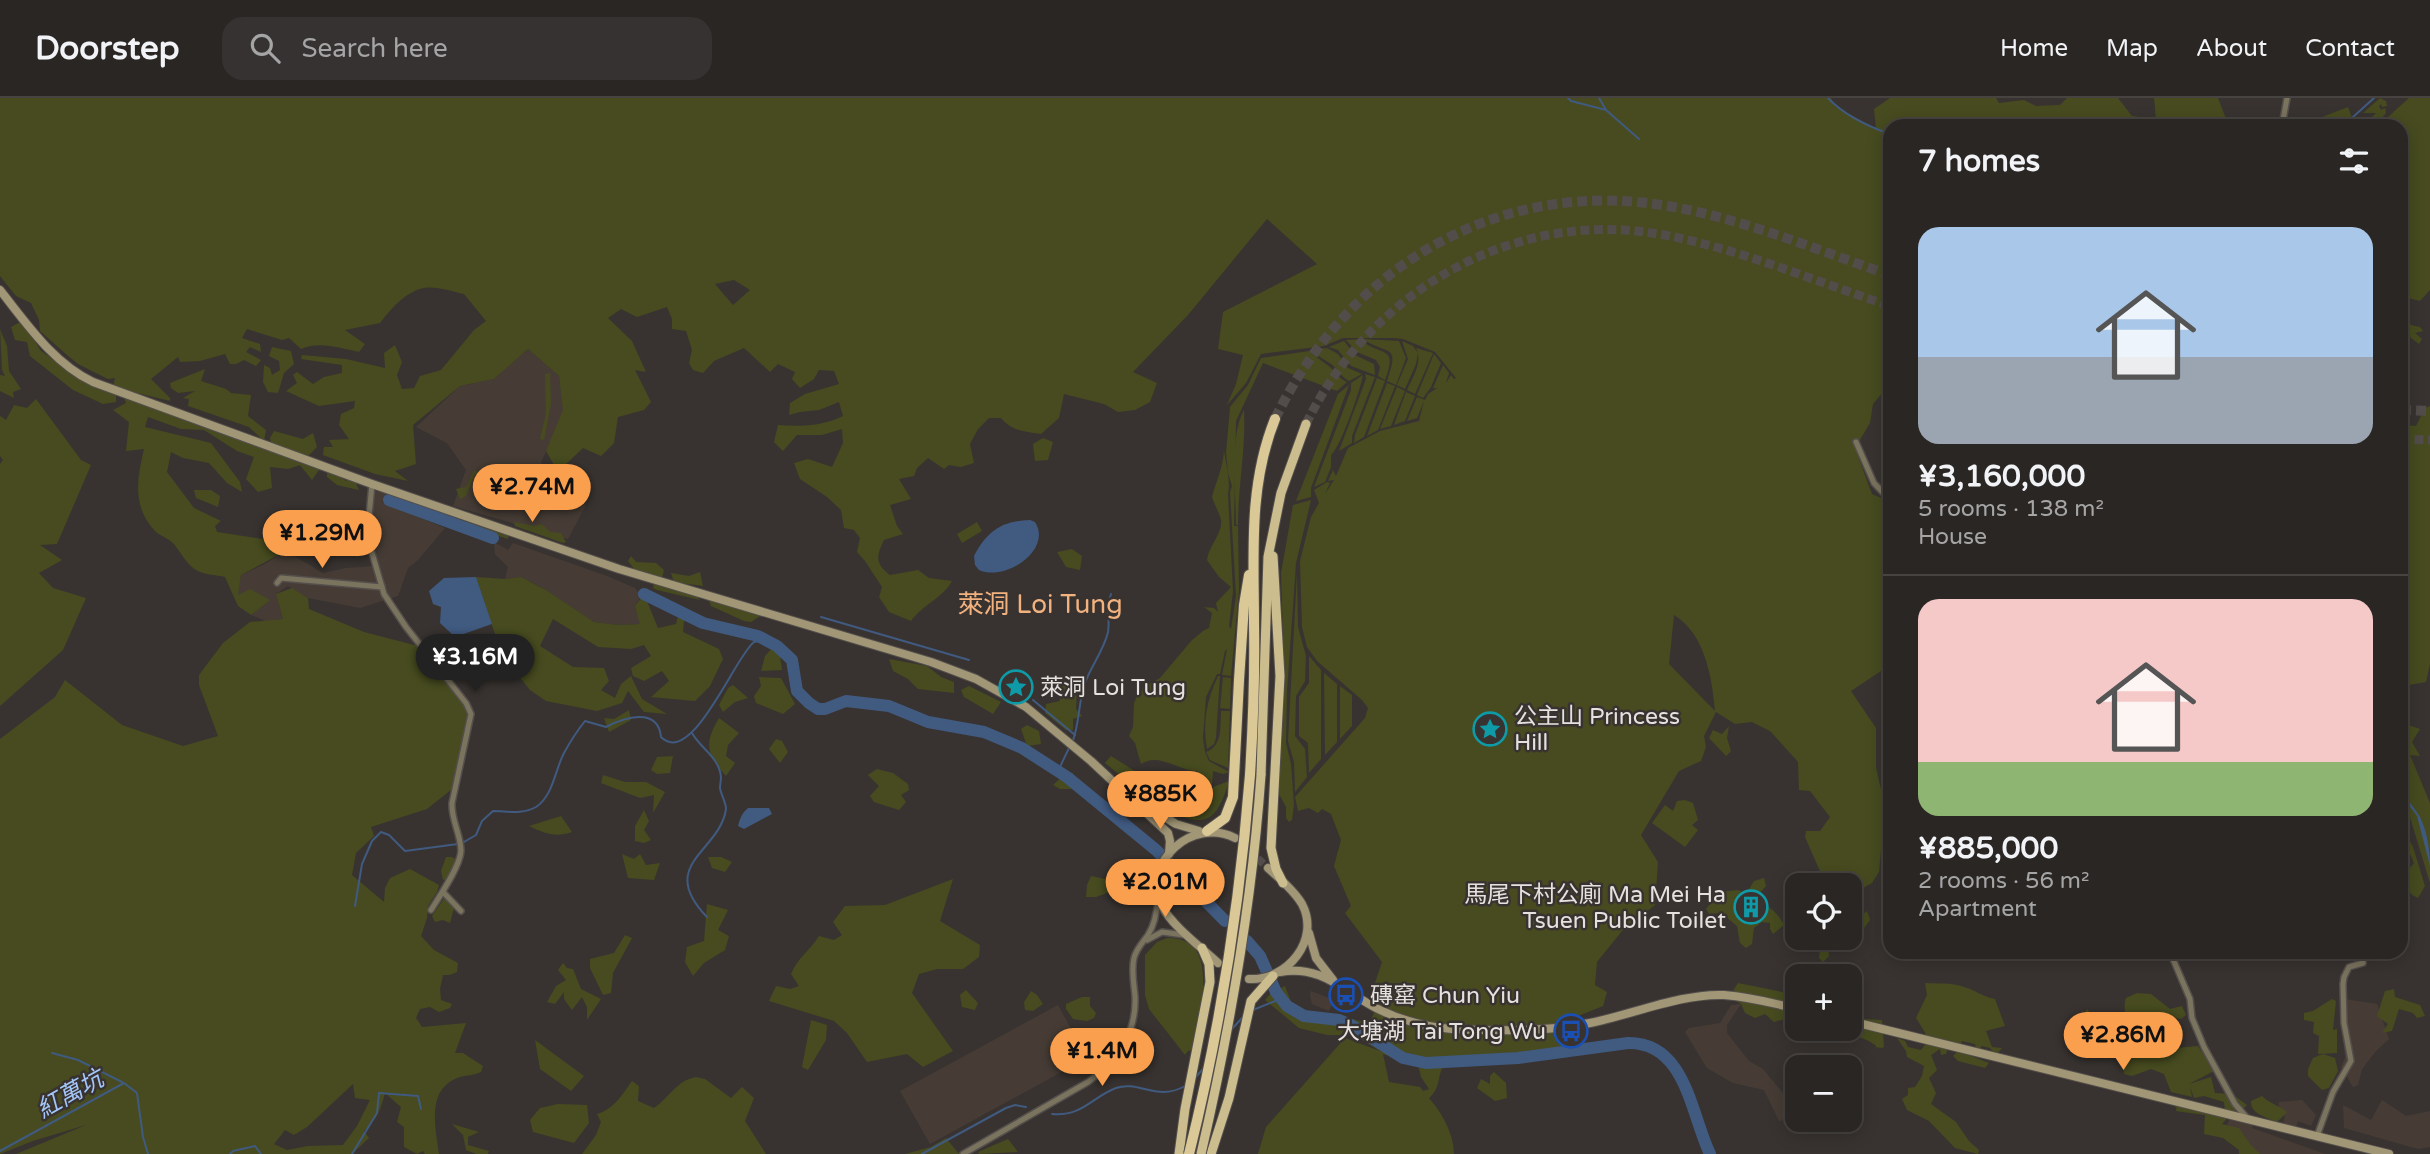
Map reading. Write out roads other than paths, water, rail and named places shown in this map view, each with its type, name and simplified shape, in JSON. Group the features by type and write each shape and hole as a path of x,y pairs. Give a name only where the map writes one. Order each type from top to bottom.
{"highway":[{"path":"1189,1154 1211,1063 1228,970 1256,775 1254,512 1258,474 1275,419"},
{"path":"1201,1154 1228,1030 1251,892 1266,584 1272,530 1284,484 1306,424"},
{"path":"1272,530 1280,676 1271,848 1283,883"},
{"path":"1205,831 1225,818 1233,797 1244,604 1253,554"},
{"path":"1179,1154 1210,975 1209,964 1202,948"},
{"path":"1211,1154 1229,1098 1257,981 1282,972"}],"main road":[{"path":"0,290 52,354 80,376 372,484 619,569 958,672 1018,702 1071,744 1164,826 1174,843"},
{"path":"1130,796 1176,824 1235,838"},
{"path":"1205,831 1174,843 1161,867 1158,891 1165,912 1218,963"},
{"path":"1268,867 1300,900 1307,917 1316,958 1335,982"},
{"path":"1282,972 1302,948 1308,928"},
{"path":"1282,972 1310,971 1335,982 1368,1004 1394,1016 1421,1024 1450,1028 1564,1027 1591,1023 1685,999 1710,996 1726,995 1785,1007"},
{"path":"1862,1024 2389,1154"}],"street":[{"path":"2283,119 2287,98"},
{"path":"1856,442 1874,483 1883,493"},
{"path":"372,484 370,545 384,594 406,627 466,703 471,714 452,803 453,821 461,851 443,892 431,910"},
{"path":"277,583 281,579 292,578 308,582 383,587"},
{"path":"963,1154 1088,1082 1112,1062 1132,1025 1135,999 1134,959 1154,922 1158,891"},
{"path":"443,892 461,911"},
{"path":"1142,943 1167,932 1178,932 1191,938"},
{"path":"2173,959 2190,999 2192,1018 2204,1047 2235,1104 2249,1120"},
{"path":"2317,1136 2333,1091 2351,1061 2344,1023 2344,977 2349,967 2363,962 2363,959"}],"water":[{"path":"1030,520 1035,522 1039,533 1038,543 1024,561 1001,572 979,570 974,556 990,534 1003,525"},
{"path":"476,577 492,624 455,637 440,623 441,607 433,604 429,591 444,578"},
{"path":"2408,799 2425,828 2430,866 2417,816 2408,804"},
{"path":"748,808 769,808 772,814 744,829 738,826"}],"waterway":[{"path":"1568,98 1606,110"},
{"path":"1599,98 1606,110 1639,139"},
{"path":"1828,98 1857,120 1883,132"},
{"path":"2351,119 2374,98"},
{"path":"389,500 493,538"},
{"path":"644,594 703,623 758,636 777,646 792,660 797,691 818,709 846,701 889,706 928,722 984,732 1022,748 1067,777 1156,850 1225,921"},
{"path":"1072,743 1085,683 1108,632 1111,594"},
{"path":"821,617 969,660"},
{"path":"464,842 476,835 482,821 493,811 525,811 542,802 550,790 564,753 585,721 606,727 630,718 647,718 654,721 661,737 673,742 686,737 712,706 746,651 754,642 764,639"},
{"path":"1033,700 1075,735"},
{"path":"692,733 720,770 720,788 726,809 721,824 689,871 688,884 693,899 707,917"},
{"path":"1058,771 1069,748"},
{"path":"355,906 362,864 372,841 381,832 389,835 405,851 458,844"},
{"path":"1247,941 1260,956 1276,992 1287,1006 1304,1016 1339,1020 1351,1025 1403,1058 1426,1063 1518,1058 1628,1043 1647,1046 1663,1054 1684,1084 1710,1154"},
{"path":"1253,1010 1280,999"},
{"path":"1230,1031 1243,1017"},
{"path":"52,1053 78,1060 122,1082"},
{"path":"1195,1078 1203,1069"},
{"name":"紅萬坑","path":"0,1151 124,1083 137,1093 148,1154"},
{"path":"1052,1114 1079,1109 1124,1086 1157,1092 1185,1086"},
{"name":"紅萬坑","path":"352,1154 377,1113 379,1093 418,1096 421,1109"},
{"path":"922,1154 1006,1108 1015,1105 1026,1107"},
{"name":"紅萬坑","path":"230,1154 255,1146 261,1154"}],"tunnel":[{"path":"1275,419 1306,365 1343,318 1387,277 1435,245 1488,221 1545,206 1605,201 1668,206 1780,236 1883,273"},
{"path":"1306,424 1332,380 1363,340 1400,305 1442,276 1487,253 1535,238 1585,230 1637,231 1668,236 1765,262 1883,304"},
{"path":"2408,410 2430,411"},
{"path":"2408,439 2430,440"},
{"path":"1240,842 1268,868"}],"place":[{"name":"萊洞 Loi Tung","path":"1016,687"},
{"name":"公主山 Princess Hill","path":"1490,729"},
{"name":"馬尾下村公廁 Ma Mei Ha Tsuen Public Toilet","path":"1751,907"},
{"name":"磚窰 Chun Yiu","path":"1346,995"},
{"name":"大塘湖 Tai Tong Wu","path":"1571,1031"}],"district":[{"name":"萊洞 Loi Tung","path":"1040,604"}]}
